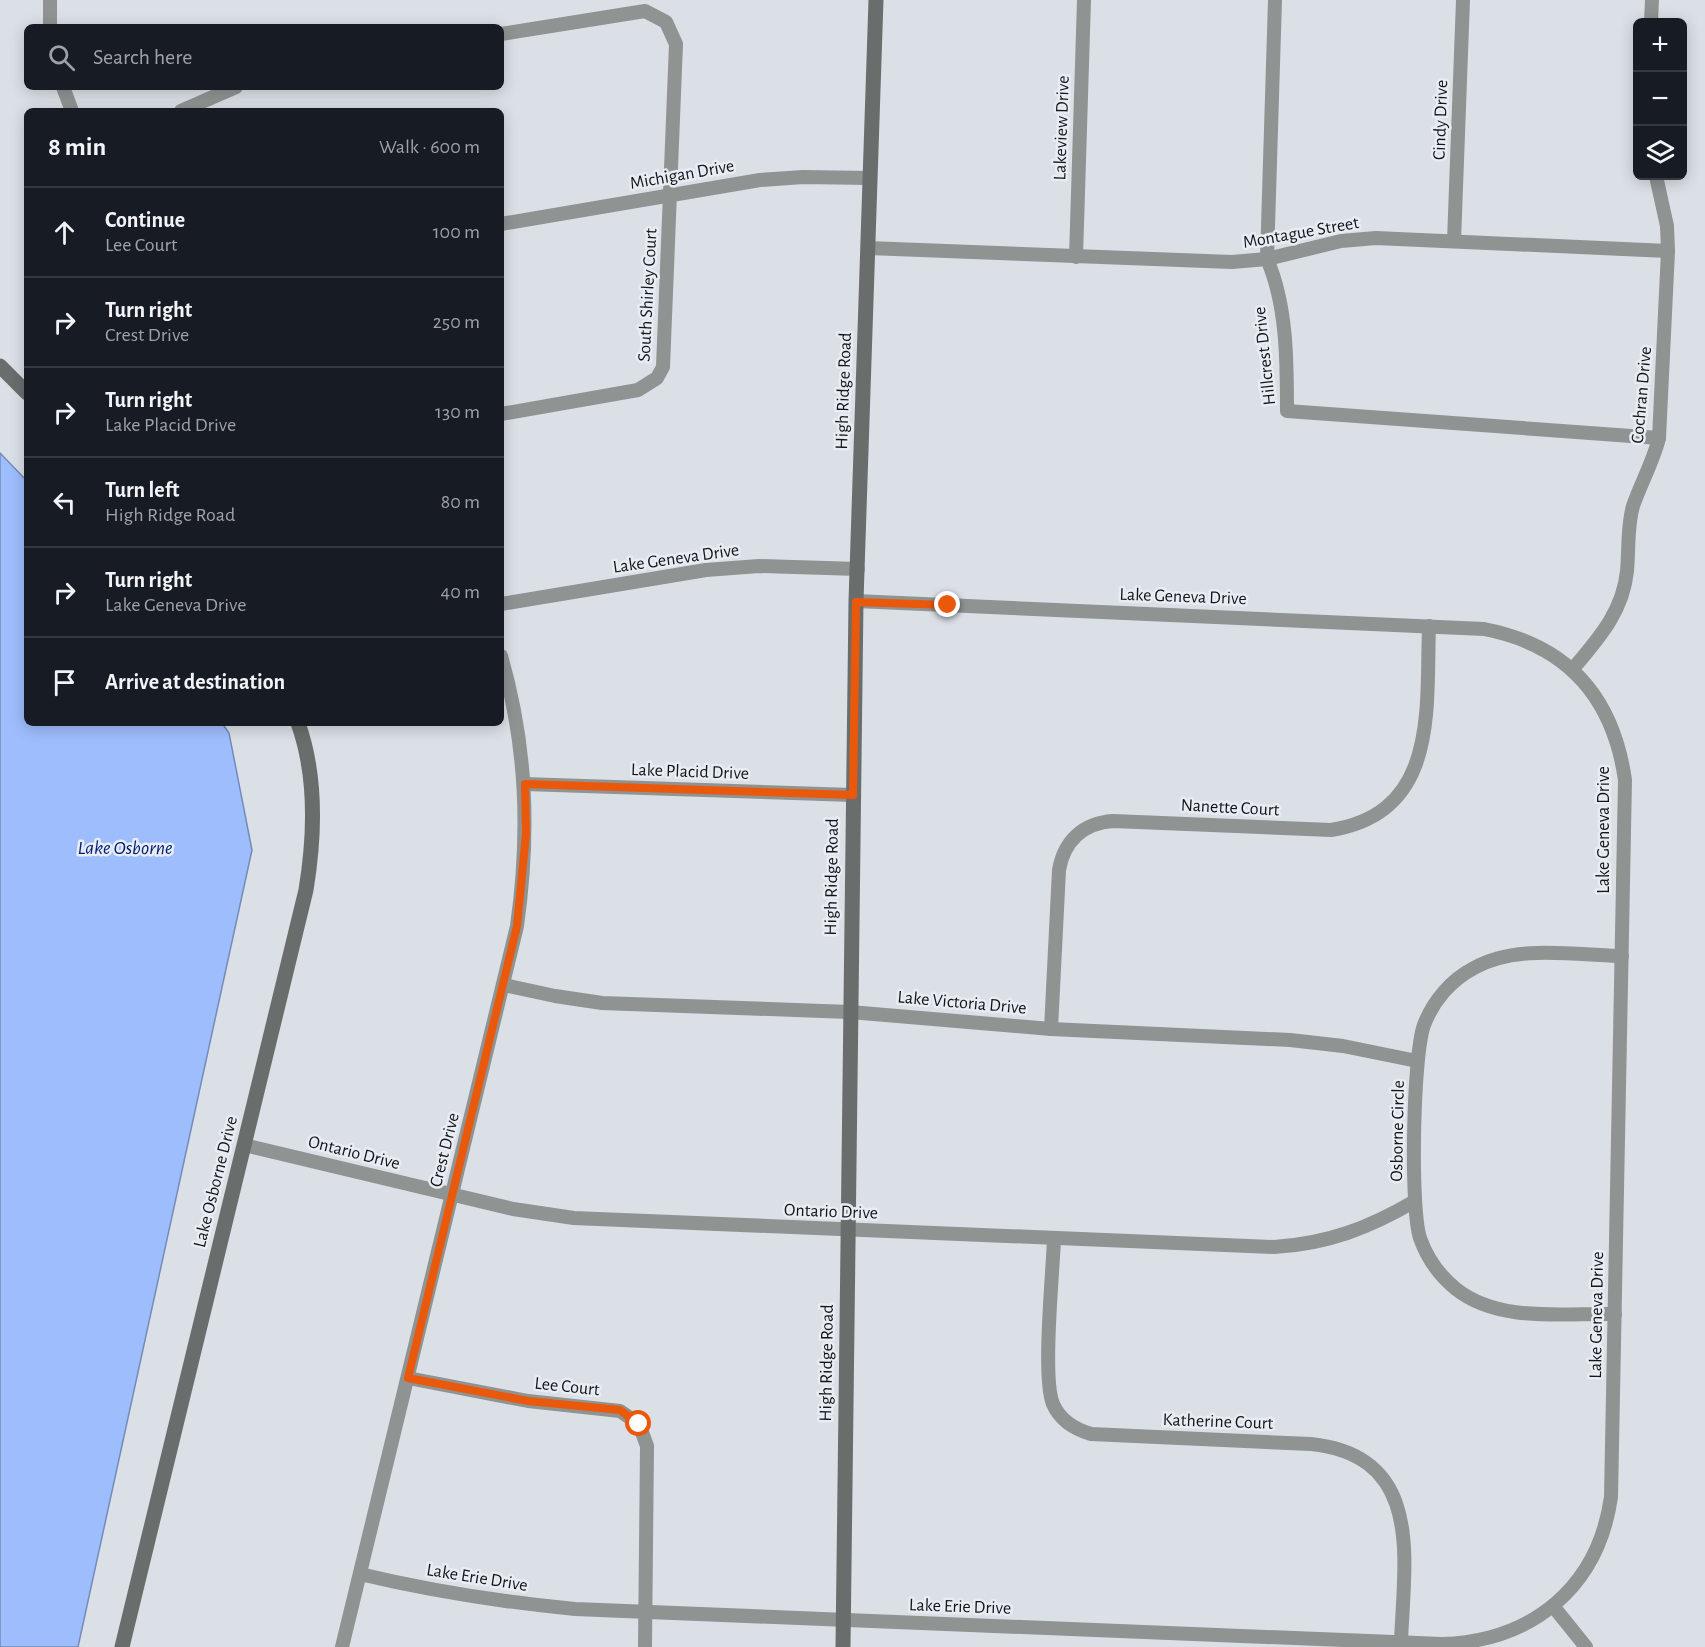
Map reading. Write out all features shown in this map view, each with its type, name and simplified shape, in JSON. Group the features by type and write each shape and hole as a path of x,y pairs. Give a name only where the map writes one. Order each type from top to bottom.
{"street":[{"path":"50,0 50,24"},
{"name":"High Ridge Road","path":"843,1647 856,602 876,0"},
{"name":"Lakeview Drive","path":"1076,257 1084,0"},
{"name":"Hillcrest Drive","path":"1275,0 1267,259 1282,317 1287,364 1287,411 1659,438"},
{"name":"Cindy Drive","path":"1454,242 1463,0"},
{"path":"1651,18 1652,0"},
{"name":"South Shirley Court","path":"504,33 632,11 645,11 666,22 676,44 666,355 657,378 638,390 504,413"},
{"path":"64,90 71,108"},
{"path":"189,108 229,90"},
{"name":"Michigan Drive","path":"504,223 760,180 803,177 870,178"},
{"name":"Cochran Drive","path":"1572,670 1604,633 1618,609 1626,582 1633,507 1653,463 1659,438 1668,251 1667,226 1657,180"},
{"name":"Montague Street","path":"868,248 1209,262 1267,259 1341,241 1376,238 1668,251"},
{"path":"0,366 24,390"},
{"name":"Lake Geneva Drive","path":"504,604 706,570 759,566 858,569"},
{"name":"Lake Geneva Drive","path":"856,602 1484,629 1508,634 1539,646 1572,670 1597,698 1609,720 1621,755 1624,780 1615,1314 1609,1509 1593,1556 1580,1577 1553,1606"},
{"name":"Nanette Court","path":"1051,1029 1059,870 1066,847 1079,832 1101,822 1113,821 1331,830 1355,824 1377,813 1405,788 1421,754 1425,730 1429,626"},
{"name":"Crest Drive","path":"342,1647 504,985 524,880 525,784 518,727 504,669"},
{"name":"Lake Osborne Drive","path":"123,1647 311,863 312,795 307,755 299,726"},
{"name":"Lake Placid Drive","path":"525,784 853,795"},
{"name":"Osborne Circle","path":"1615,1314 1516,1312 1491,1308 1468,1297 1448,1282 1432,1262 1419,1233 1415,1201 1417,1061 1421,1036 1430,1012 1450,986 1474,968 1498,958 1516,955 1622,956"},
{"name":"Lake Victoria Drive","path":"504,985 602,1003 850,1012 1051,1029 1290,1040 1343,1046 1417,1061"},
{"name":"Ontario Drive","path":"244,1145 519,1211 574,1218 1297,1246 1330,1240 1362,1229 1415,1201"},
{"name":"Katherine Court","path":"1054,1238 1048,1381 1053,1405 1060,1415 1079,1431 1091,1434 1311,1444 1336,1448 1357,1458 1377,1473 1391,1492 1401,1514 1404,1538 1401,1642"},
{"name":"Lee Court","path":"408,1378 477,1393 620,1410 639,1424 647,1446 645,1647"},
{"name":"Lake Erie Drive","path":"360,1574 425,1589 509,1603 645,1612 1401,1642 1467,1643 1491,1638 1515,1630 1553,1606"},
{"path":"1553,1606 1586,1647"}],"water":[{"name":"Lake Osborne","path":"0,453 24,478 24,726 224,726 229,733 252,850 78,1647 0,1647"}],"route":[{"path":"639,1424 620,1410 528,1401 408,1378 517,926 524,880 525,784 853,795 856,602 948,605"}]}
